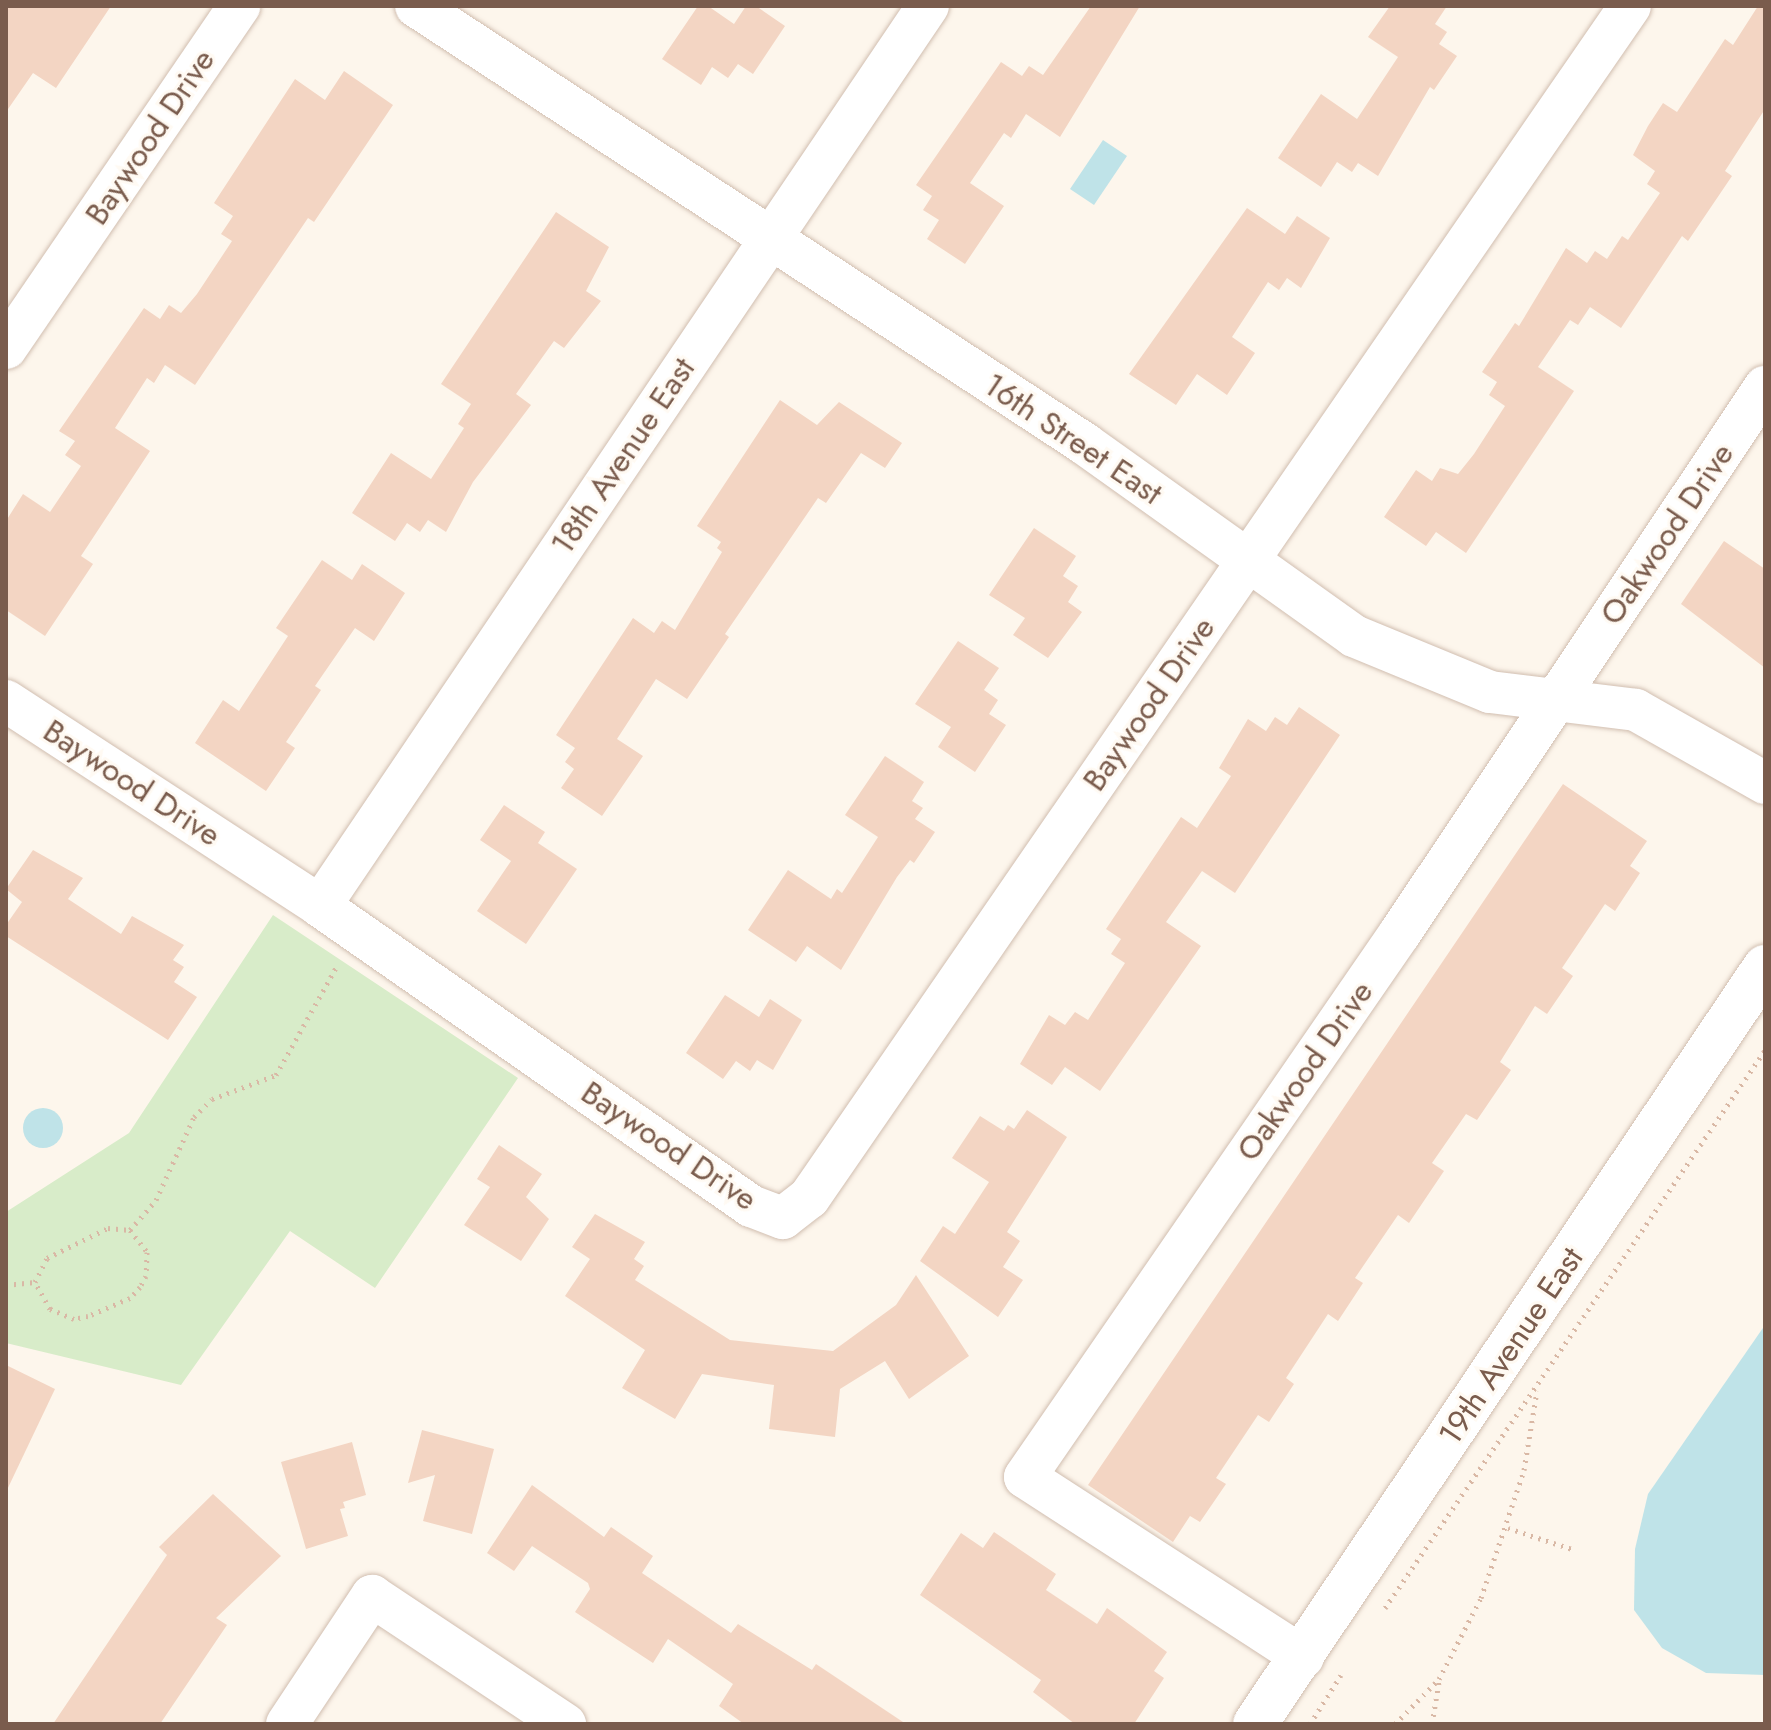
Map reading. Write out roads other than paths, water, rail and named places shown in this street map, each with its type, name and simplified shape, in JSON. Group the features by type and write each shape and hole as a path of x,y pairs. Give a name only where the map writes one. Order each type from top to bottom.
{"street":[{"name":"Baywood Drive","path":"6,348 239,6"},
{"name":"16th Street East","path":"416,6 769,240 1085,444 1354,636 1490,692 1636,710 1765,783"},
{"name":"18th Avenue East","path":"320,906 928,6"},
{"path":"1247,560 1630,6"},
{"name":"Oakwood Drive","path":"1324,1659 1025,1477 1765,387"},
{"name":"Baywood Drive","path":"6,701 320,906 751,1206 783,1218 809,1198 1247,560"},
{"name":"19th Avenue East","path":"1255,1724 1324,1659 1765,967"},
{"path":"287,1724 372,1596 565,1724"}],"water":[{"path":"1103,140 1127,156 1094,205 1070,189"},
{"path":"43,1108 57,1114 63,1128 57,1142 43,1148 29,1142 23,1128 29,1114"},
{"path":"1765,1325 1765,1675 1706,1673 1662,1648 1634,1610 1635,1549 1648,1494"}]}
